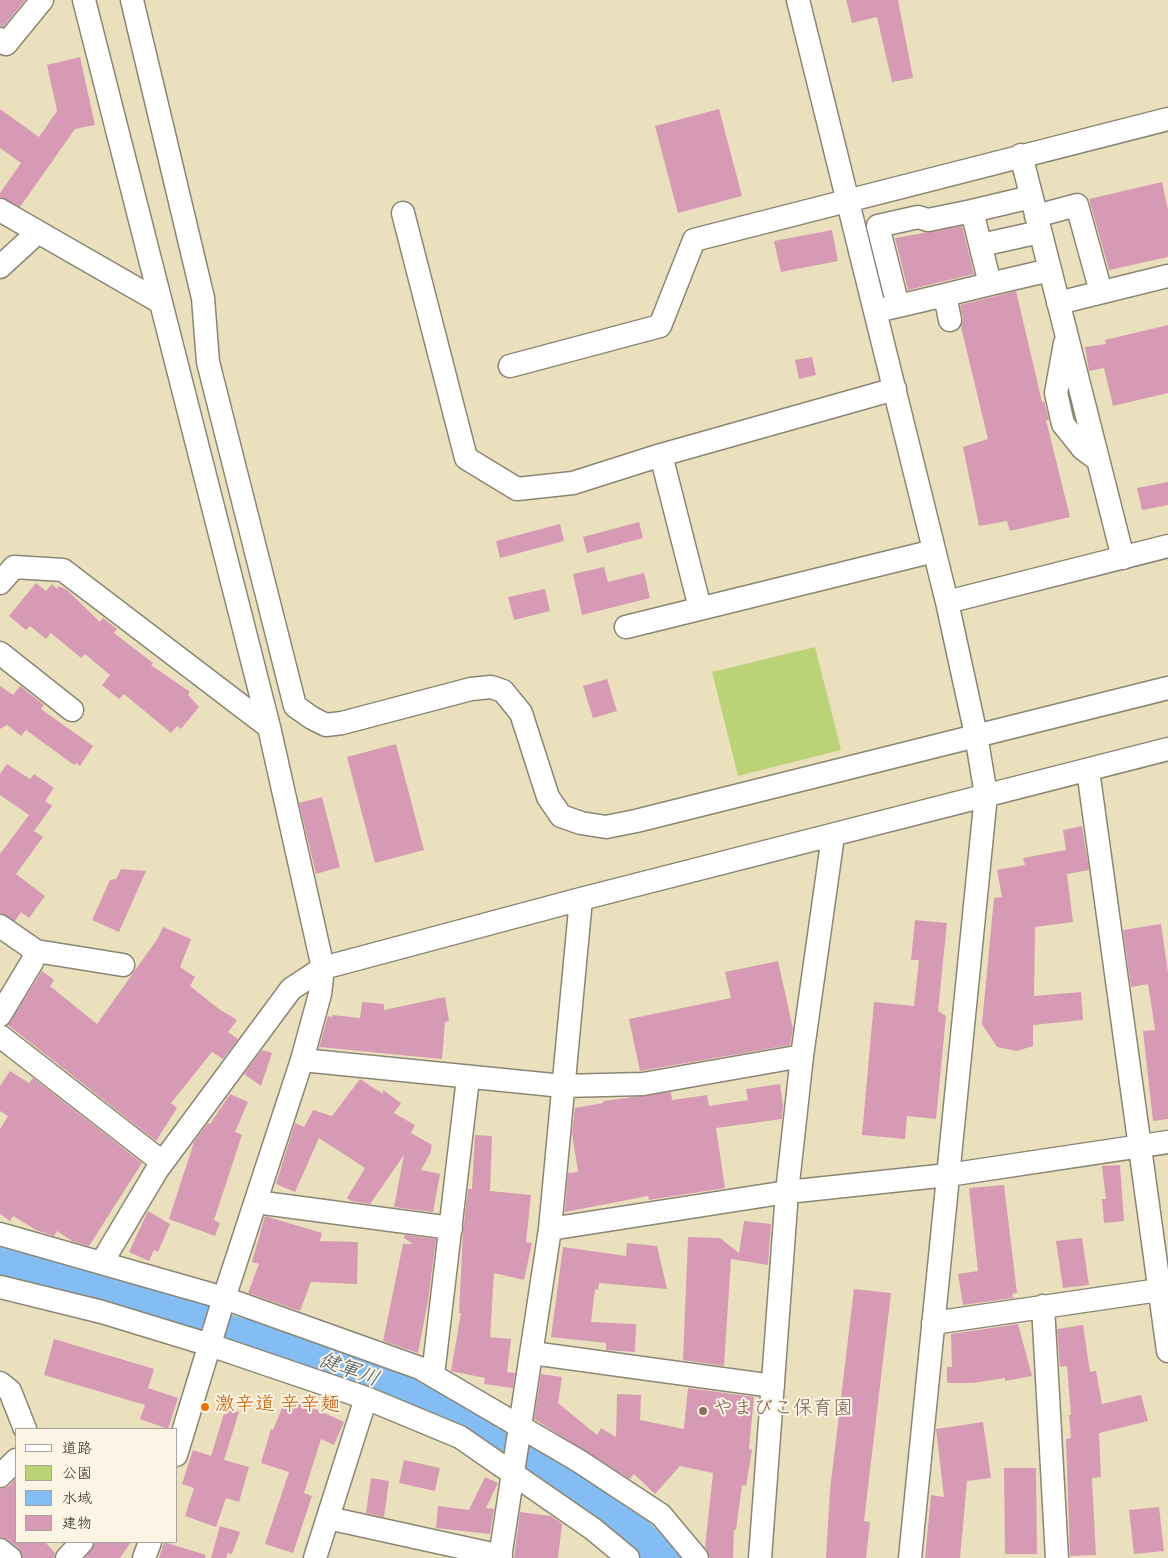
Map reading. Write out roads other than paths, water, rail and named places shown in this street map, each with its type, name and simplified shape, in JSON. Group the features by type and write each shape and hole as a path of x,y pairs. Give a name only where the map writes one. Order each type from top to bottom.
{"street":[{"path":"0,39 6,44 42,0"},
{"path":"84,0 269,727 323,968 320,994 302,1060 224,1298 178,1449"},
{"path":"132,0 203,298 208,362 295,706 312,718 326,724 342,723 471,689 491,687 502,691 521,712 548,797 561,816 581,823 606,827 1168,688"},
{"path":"798,0 858,198 876,311 947,602 976,736 986,795 910,1558"},
{"path":"510,366 660,326 694,240 1020,155 1168,119"},
{"path":"1020,155 1123,558"},
{"path":"858,198 878,226 898,306"},
{"path":"981,245 1036,215 1077,205 1101,292"},
{"path":"0,210 160,302"},
{"path":"878,226 918,217 928,220 972,211 1036,215"},
{"path":"972,211 990,284"},
{"path":"403,213 466,458 517,489 573,483 661,455 895,389"},
{"path":"0,267 38,232"},
{"path":"876,311 1050,270"},
{"path":"1058,303 1168,276"},
{"path":"944,295 950,320"},
{"path":"661,455 700,608"},
{"path":"947,602 1168,546"},
{"path":"626,627 934,551"},
{"path":"0,583 14,567 63,570 269,727"},
{"path":"0,653 72,710"},
{"path":"102,1262 162,1162 291,989 323,968 581,899 1168,749"},
{"path":"1088,770 1168,1351"},
{"path":"760,1558 787,1192 802,1056 833,836"},
{"path":"328,1518 500,1557 550,1229 581,899"},
{"path":"0,926 36,951 123,965"},
{"path":"0,1015 32,962 36,951"},
{"path":"0,1036 162,1162"},
{"path":"302,1060 563,1086 643,1084 802,1056"},
{"path":"433,1376 468,1078"},
{"path":"550,1229 787,1192 948,1175 1168,1142"},
{"path":"256,1202 451,1228"},
{"path":"0,1234 224,1298 420,1368 579,1461 661,1515 697,1558"},
{"path":"0,1287 102,1312 210,1345 366,1398 460,1437 593,1529 628,1558"},
{"path":"933,1323 1159,1290"},
{"path":"1043,1306 1056,1558"},
{"path":"532,1353 773,1386"},
{"path":"0,1383 10,1391 25,1428"},
{"path":"315,1558 366,1398"},
{"path":"0,1476 15,1461"},
{"path":"67,1558 81,1543"},
{"path":"144,1558 150,1543"},
{"path":"0,1550 10,1558"}],"water":[{"name":"健軍川","path":"0,1245 208,1304 208,1308 242,1318 249,1317 414,1375 632,1505 685,1558 635,1558 467,1436 0,1281"}],"place":[{"name":"激辛道 辛辛麺","path":"205,1407"},
{"name":"やまびこ保育園","path":"703,1411"}]}
